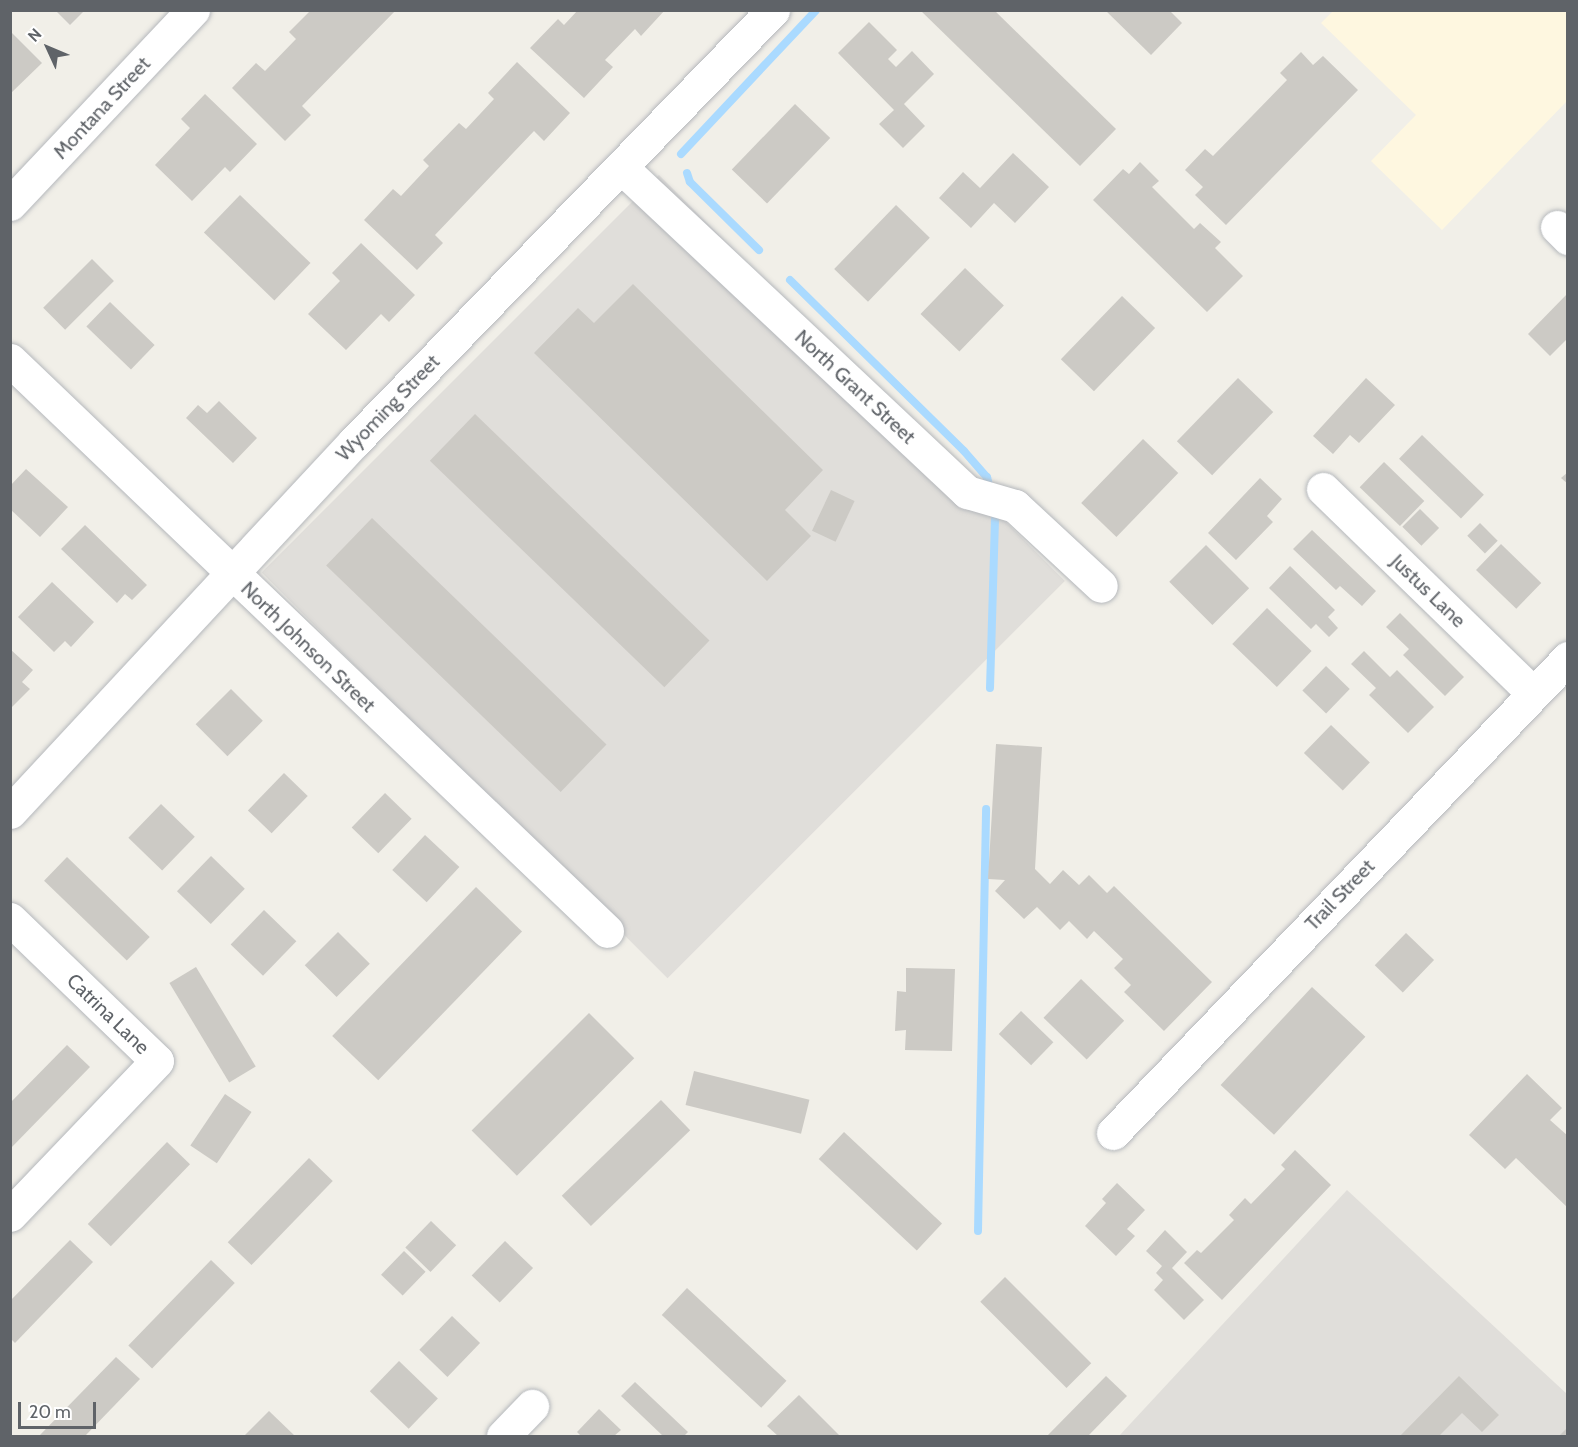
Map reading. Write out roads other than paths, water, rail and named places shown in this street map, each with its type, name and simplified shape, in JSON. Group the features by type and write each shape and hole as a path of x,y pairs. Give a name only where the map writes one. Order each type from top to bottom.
{"street":[{"name":"Montana Street","path":"10,204 193,10"},
{"name":"Wyoming Street","path":"10,812 230,573 773,10"},
{"name":"North Grant Street","path":"621,167 967,492 1015,506 1101,586"},
{"name":"North Johnson Street","path":"10,360 230,573 607,931"},
{"name":"Justus Lane","path":"1323,489 1533,693"},
{"name":"Trail Street","path":"1113,1132 1568,658"},
{"name":"Catrina Lane","path":"10,919 157,1061 10,1215"},
{"path":"503,1437 532,1406"}],"waterway":[{"path":"681,154 816,10"},
{"path":"687,173 690,182 759,250"},
{"path":"790,280 964,451 987,477 989,485"},
{"path":"990,688 995,518"},
{"path":"978,1231 986,809"}]}
